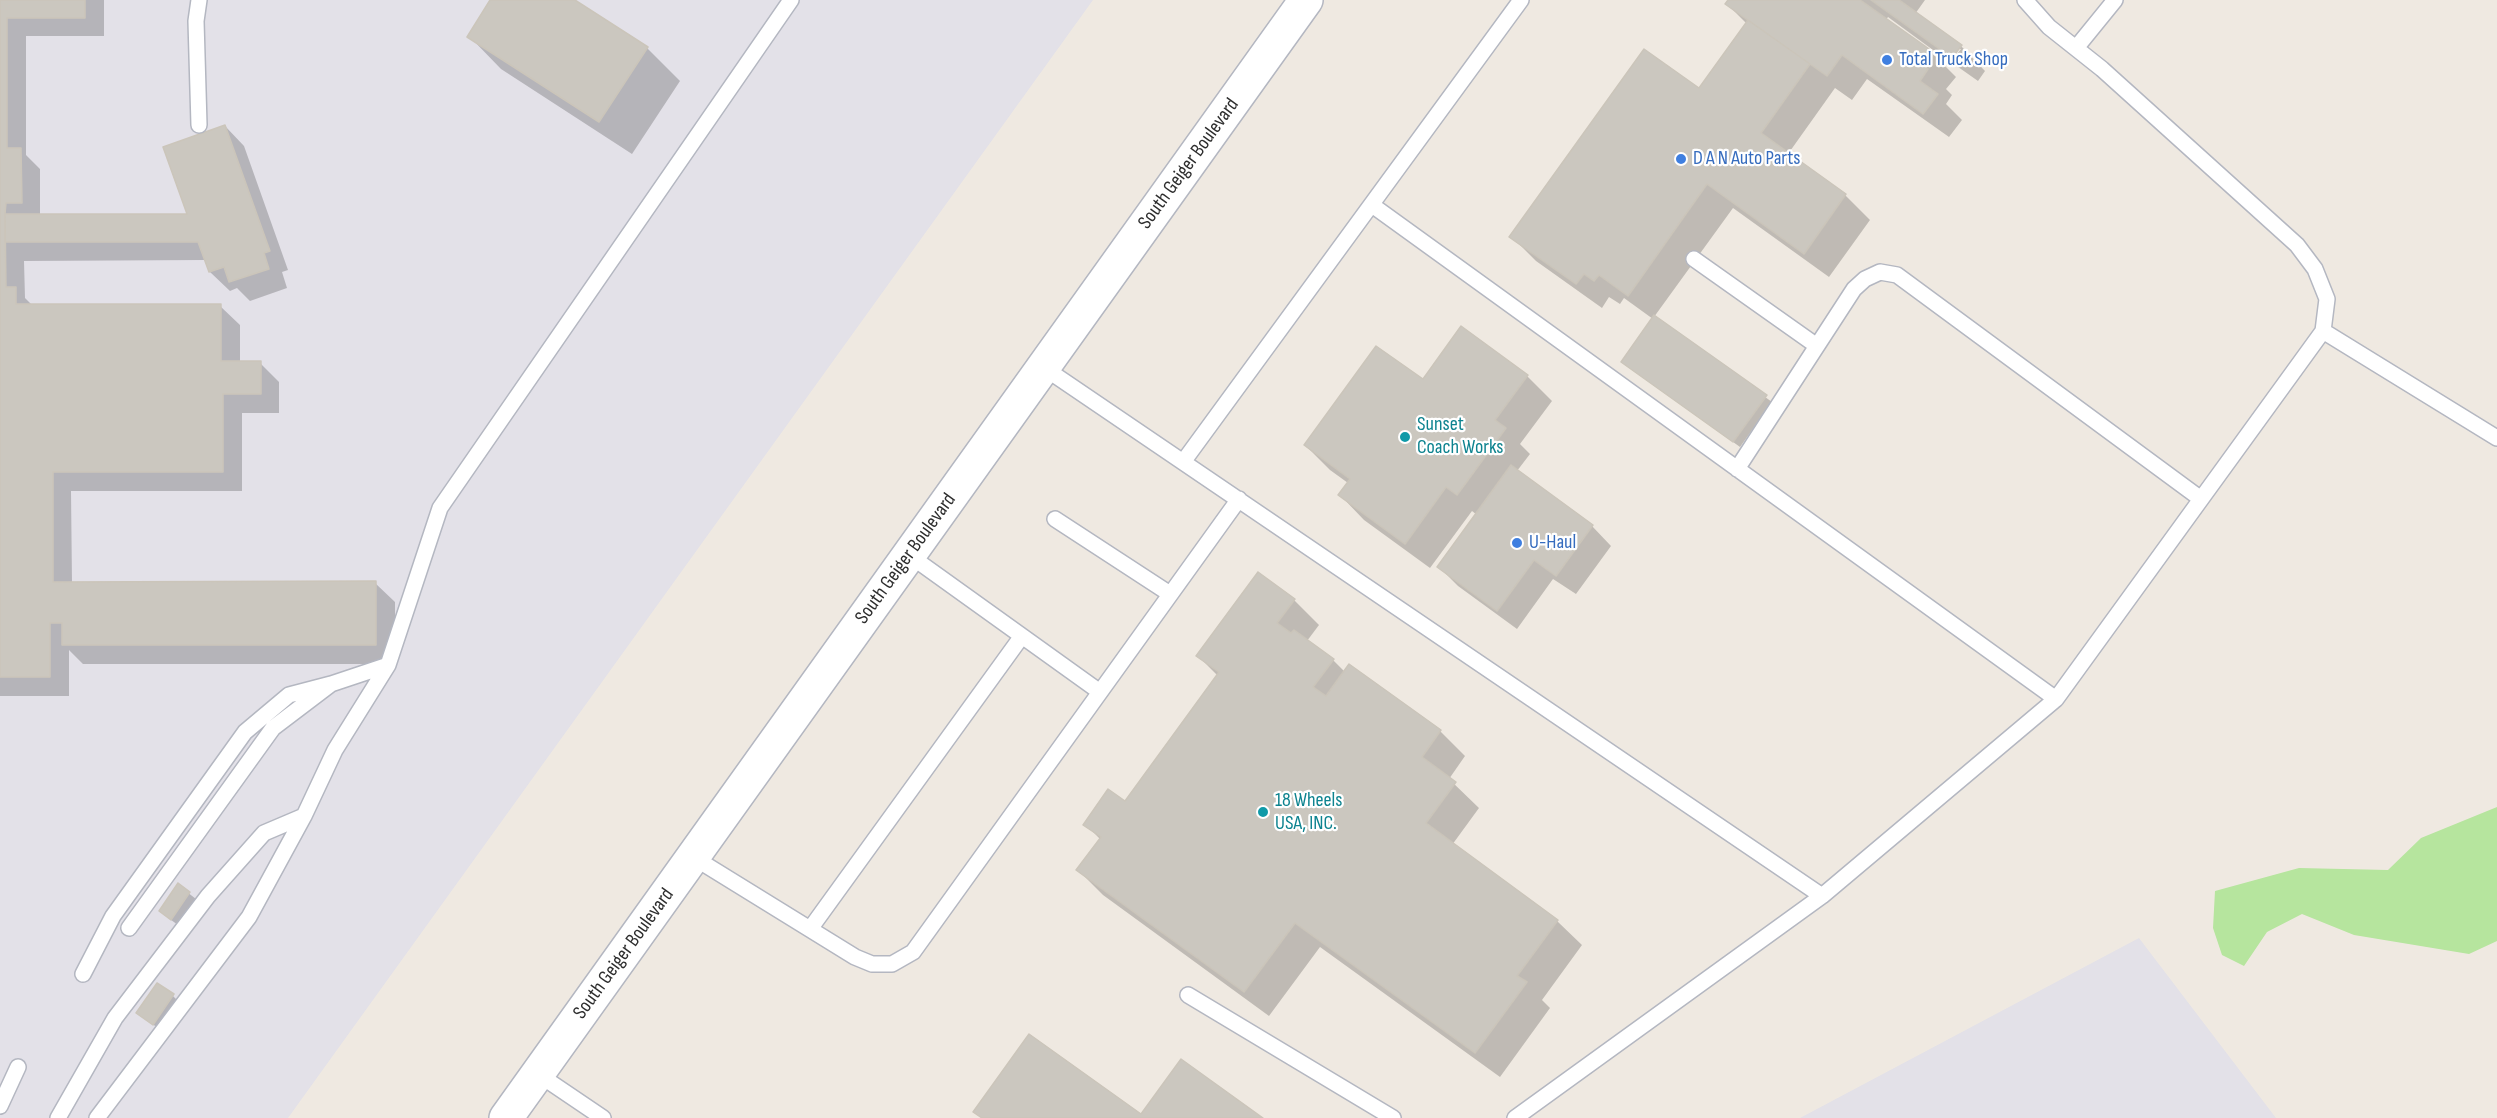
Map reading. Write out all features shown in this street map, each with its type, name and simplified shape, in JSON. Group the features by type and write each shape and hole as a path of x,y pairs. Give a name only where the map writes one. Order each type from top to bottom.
{"street":[{"name":"South Geiger Boulevard","path":"506,1118 1306,0"}],"lane":[{"path":"199,0 196,21 199,125"},
{"path":"97,1118 249,917 304,816 335,750 388,665 440,508 791,0"},
{"path":"1183,462 1521,0"},
{"path":"1515,1118 1822,896 2056,699 2323,332 2327,299 2315,269 2297,245 2102,69 2049,27 2025,0"},
{"path":"2076,48 2115,0"},
{"path":"1372,205 2056,699"},
{"path":"1694,259 1817,346"},
{"path":"1737,469 1854,289 1865,279 1880,272 1897,275 2201,499"},
{"path":"2323,332 2497,438"},
{"path":"1043,367 1822,896"},
{"path":"693,857 855,957 872,964 892,964 913,952 1239,499"},
{"path":"1055,519 1170,594"},
{"path":"909,555 1100,692"},
{"path":"810,929 1022,636"},
{"path":"83,974 113,916 245,732 289,695 388,665"},
{"path":"129,928 273,728 331,684"},
{"path":"58,1118 115,1018 208,896 264,833 304,816"},
{"path":"1188,995 1393,1118"},
{"path":"0,1106 18,1067"},
{"path":"538,1074 603,1118"}],"shaded area":[{"path":"0,0 1093,0 288,1118 0,1118"},
{"path":"2139,938 2276,1118 1800,1118"}],"green space":[{"path":"2497,807 2497,941 2469,954 2354,935 2302,914 2267,932 2244,966 2222,955 2213,928 2215,891 2299,868 2388,870 2421,838"}],"building":[{"path":"0,0 85,0 85,18 7,18 7,148 21,148 22,203 6,203 5,214 6,287 16,287 16,304 221,304 221,361 261,361 261,394 223,394 223,472 53,472 53,582 376,581 376,645 62,645 62,623 50,623 50,677 0,677"},
{"path":"490,0 575,0 648,47 599,122 467,37"},
{"name":"Total Truck Shop","path":"1728,0 1860,0 1932,51 1922,65 1928,69 1920,81 1938,94 1923,114 1842,55 1827,76 1725,4"},
{"name":"Total Truck Shop","path":"1871,0 1899,0 1962,45 1952,58"},
{"name":"D A N Auto Parts","path":"1748,20 1810,64 1761,133 1846,194 1804,254 1707,184 1628,296 1599,275 1594,281 1584,274 1576,284 1509,237 1644,49 1699,88"},
{"path":"225,125 270,251 264,253 269,269 229,282 224,267 209,272 198,242 5,242 5,214 187,214 163,147"},
{"path":"1654,315 1767,395 1733,442 1621,362"},
{"name":"Sunset Coach Works","path":"1461,326 1528,375 1495,420 1506,428 1457,495 1446,487 1405,544 1338,495 1350,479 1304,445 1376,346 1423,379"},
{"name":"U-Haul","path":"1511,465 1593,525 1556,576 1534,560 1497,611 1437,567"},
{"name":"18 Wheels USA, INC.","path":"1258,572 1295,599 1277,623 1291,633 1294,630 1334,659 1313,687 1326,696 1349,664 1441,730 1422,757 1456,782 1426,823 1558,920 1517,976 1527,982 1475,1053 1295,923 1244,992 1076,870 1101,837 1083,825 1108,789 1125,801 1219,672 1196,656"},
{"path":"178,883 190,892 171,920 159,911"},
{"path":"157,983 174,994 153,1025 136,1013"},
{"path":"1029,1034 1141,1114 1181,1059 1263,1118 982,1118 973,1112"}],"place":[{"name":"Total Truck Shop","path":"1887,60"},
{"name":"D A N Auto Parts","path":"1681,159"},
{"name":"Sunset Coach Works","path":"1405,437"},
{"name":"U-Haul","path":"1517,543"},
{"name":"18 Wheels USA, INC.","path":"1263,812"}]}
